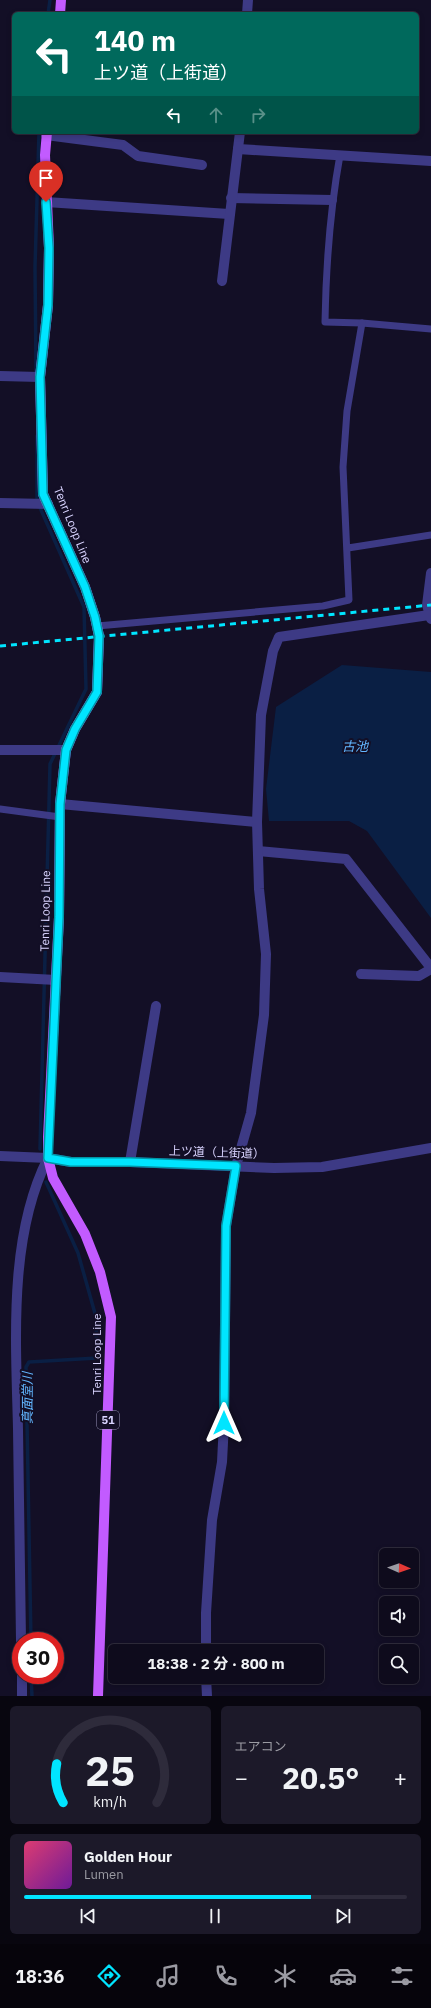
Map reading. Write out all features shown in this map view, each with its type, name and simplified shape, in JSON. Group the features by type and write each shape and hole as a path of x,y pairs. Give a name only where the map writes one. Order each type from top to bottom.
{"main road":[{"path":"60,12 62,0"},
{"name":"Tenri Loop Line","path":"47,134 46,202 49,248 48,305 40,377 43,494 85,587 99,636 97,692 75,729 66,750 60,804 56,980 48,1158 53,1178 85,1234 100,1272 111,1317 98,1696"}],"street":[{"path":"247,12 248,0"},
{"path":"53,134 123,145 138,156 202,165"},
{"path":"222,281 240,134"},
{"path":"238,148 431,161"},
{"path":"231,198 332,200"},
{"path":"46,202 229,214"},
{"path":"0,376 40,377"},
{"path":"0,503 48,504"},
{"path":"206,1644 206,1613 212,1520 222,1462 224,1423 226,1226 236,1166 251,1113 264,1015 266,954 259,889 257,822 261,714 273,651 279,637 430,617 427,605 431,573"},
{"path":"0,750 66,750"},
{"path":"60,804 257,822"},
{"path":"258,851 346,859 431,968 419,976 361,974"},
{"path":"0,977 56,980"},
{"path":"130,1162 156,1006"},
{"name":"上ツ道（上街道）","path":"0,1156 48,1158 71,1162 322,1167 431,1148"},
{"path":"21,1632 16,1338 21,1245 40,1173 48,1158"},
{"path":"22,1684 22,1696"},
{"path":"206,1684 207,1696"}],"lane":[{"path":"340,155 332,200 326,280 325,322 362,323 431,329"},
{"path":"97,626 323,606 349,600 348,548 343,467 347,411 362,323"},
{"path":"348,548 431,535"},
{"path":"0,809 60,817"}],"water":[{"name":"古池","path":"342,665 431,672 431,918 367,831 349,821 269,821 266,789 276,707"}],"waterway":[{"name":"真面堂川","path":"48,12 50,0"},
{"name":"真面堂川","path":"36,372 35,267 39,134"},
{"name":"真面堂川","path":"37,436 37,501 84,607 86,689 50,764 40,1149"},
{"name":"真面堂川","path":"31,1632 26,1367 29,1362 97,1358 96,1317 78,1253 46,1182"},
{"name":"真面堂川","path":"31,1684 32,1696"}],"railway":[{"path":"0,646 431,605"}],"route":[{"path":"46,202 49,248 48,305 40,377 43,494 58,524 85,587 95,617 99,636 97,692 75,729 66,750 60,804 59,917 48,1158 71,1162 130,1162 236,1166 226,1226 224,1423"}]}
